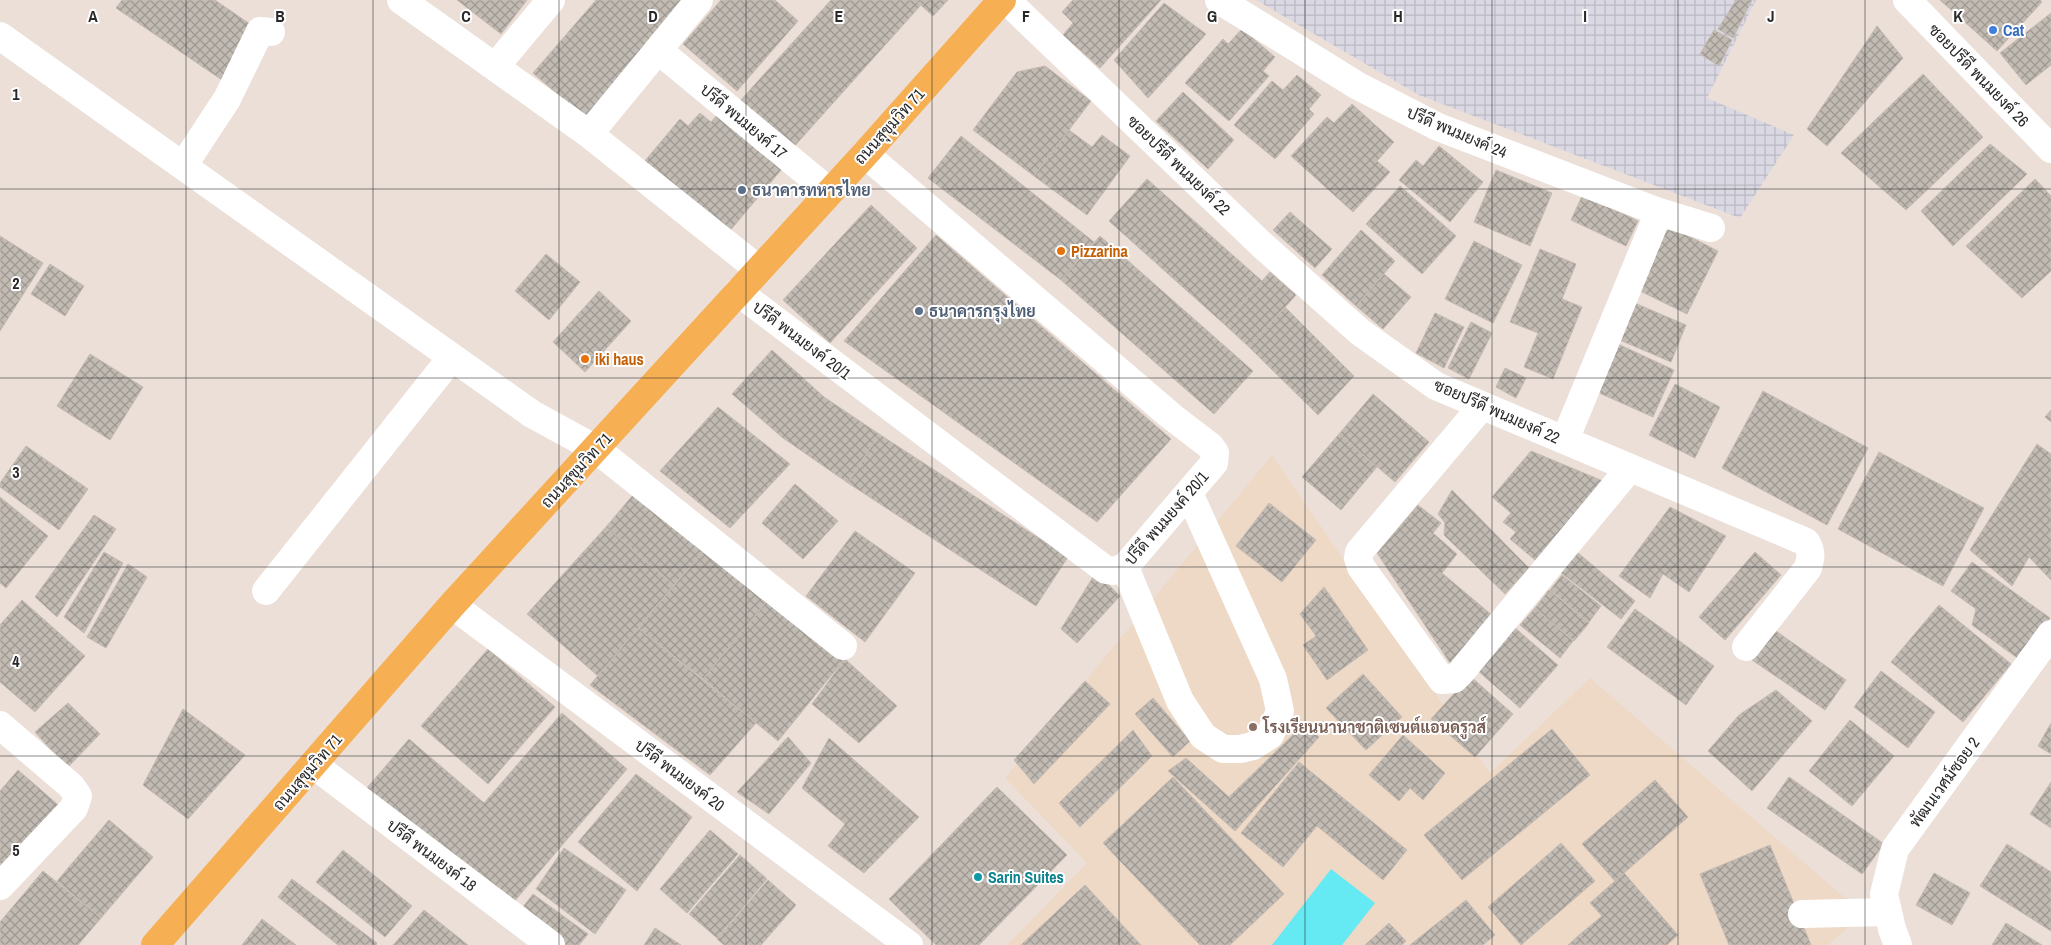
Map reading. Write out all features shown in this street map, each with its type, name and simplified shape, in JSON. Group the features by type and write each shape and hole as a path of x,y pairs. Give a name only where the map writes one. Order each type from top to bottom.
{"main road":[{"name":"ถนนสุขุมวิท 71","path":"155,945 452,605 1004,0"}],"street":[{"path":"401,0 589,134 758,269"},
{"path":"495,67 551,0"},
{"path":"589,134 700,0"},
{"name":"ซอยปรีดี พนมยงค์ 22","path":"1004,0 1262,245 1360,332 1436,386 1806,542 1811,556 1808,568 1746,647"},
{"name":"ปรีดี พนมยงค์ 24","path":"1219,0 1358,86 1438,127 1659,212 1711,228"},
{"name":"ซอยปรีดี พนมยงค์ 26","path":"1907,0 2051,149"},
{"path":"183,166 227,99 260,31 271,32"},
{"path":"0,36 532,414 596,449 843,646"},
{"name":"ปรีดี พนมยงค์ 17","path":"658,50 830,192"},
{"name":"ปรีดี พนมยงค์ 20/1","path":"738,292 1106,570 1113,571 1125,567 1214,463 1215,453 1210,446 1148,397 865,154"},
{"path":"1564,440 1659,212"},
{"path":"266,591 452,357"},
{"path":"1482,406 1359,552 1361,568 1442,680 1454,679 1461,672 1630,468"},
{"path":"1125,567 1180,701 1203,736 1223,749 1240,749 1253,746 1270,735 1280,711 1273,679 1189,493"},
{"name":"ปรีดี พนมยงค์ 20","path":"452,605 909,945"},
{"name":"พัฒนเวศม์ซอย 2","path":"1898,945 1887,912 1884,894 1895,849 2051,634"},
{"path":"0,725 71,786 78,796 74,808 0,886"},
{"name":"ปรีดี พนมยงค์ 18","path":"314,764 551,945"},
{"path":"1802,914 1887,912"}],"shaded area":[{"path":"1256,0 1756,0 1707,98 1794,135 1740,218 1419,95"},
{"name":"โรงเรียนนานาชาติเซนต์แอนดรูวส์","path":"1272,455 1490,773 1590,678 1864,914 1828,945 1007,945 1087,863 1005,778"}],"water":[{"path":"1331,869 1375,903 1342,945 1272,945"}],"building":[{"path":"122,0 215,0 260,31 225,82 116,8"},
{"path":"457,0 527,0 501,34"},
{"path":"596,0 689,0 586,119 533,73"},
{"path":"721,0 775,0 798,21 737,91 683,44"},
{"path":"831,0 915,0 921,5 791,150 739,102"},
{"path":"915,0 948,0 933,16"},
{"path":"1073,0 1161,0 1100,68 1063,35 1073,23 1062,12"},
{"path":"1736,0 1752,0 1733,38 1718,29"},
{"path":"1940,0 2040,0 2042,2 1997,51"},
{"path":"1164,3 1206,34 1148,98 1114,60"},
{"path":"2051,13 2051,65 2026,85 2000,53"},
{"path":"1877,26 1903,58 1827,146 1807,129"},
{"path":"1242,29 1275,57 1263,71 1269,76 1229,121 1185,83 1223,39 1228,44"},
{"path":"1714,30 1732,40 1719,66 1700,54"},
{"path":"1045,66 1091,101 1034,176 973,130 1017,72"},
{"path":"1923,74 1983,137 1906,210 1841,153"},
{"path":"1297,75 1321,95 1309,109 1314,114 1275,159 1234,125 1272,81 1283,90"},
{"path":"1183,92 1234,140 1208,169 1156,121"},
{"path":"1352,104 1394,142 1377,161 1390,172 1353,212 1291,156 1327,117 1334,123"},
{"path":"700,113 711,122 718,114 782,169 728,233 644,162 680,119 688,126"},
{"path":"1069,130 1092,147 1102,135 1130,156 1087,215 1034,176"},
{"path":"961,136 1094,242 1061,280 928,178"},
{"path":"1990,144 2027,174 1953,246 1921,211"},
{"path":"1439,146 1483,182 1450,222 1399,180 1416,160 1423,166"},
{"path":"1496,170 1552,193 1530,246 1474,222"},
{"path":"1147,179 1262,281 1224,324 1109,221"},
{"path":"2035,179 2051,196 2051,271 2022,298 1966,246"},
{"path":"1400,186 1456,236 1422,274 1366,224"},
{"path":"1583,194 1638,221 1626,246 1571,220"},
{"path":"871,205 917,248 830,343 783,300"},
{"path":"1290,212 1332,249 1315,268 1273,230"},
{"path":"1665,224 1718,251 1687,314 1634,288"},
{"path":"1361,230 1395,261 1356,306 1322,275"},
{"path":"936,235 1171,439 1097,522 844,341"},
{"path":"0,236 43,263 0,331"},
{"path":"1100,236 1253,371 1214,414 1061,280"},
{"path":"1474,241 1522,265 1493,323 1445,299"},
{"path":"1540,249 1576,264 1562,299 1582,307 1553,379 1524,367 1538,333 1510,322"},
{"path":"546,254 580,282 549,320 515,291"},
{"path":"50,264 84,286 65,316 31,294"},
{"path":"1270,272 1296,295 1249,347 1224,324"},
{"path":"1384,274 1411,297 1383,329 1356,306"},
{"path":"599,291 631,321 585,372 553,342"},
{"path":"1630,301 1686,325 1671,362 1615,338"},
{"path":"1285,307 1354,376 1318,415 1249,347"},
{"path":"1435,313 1464,327 1444,368 1416,353"},
{"path":"1471,322 1492,333 1469,379 1448,368"},
{"path":"1618,344 1674,370 1653,417 1597,392"},
{"path":"772,350 824,397 879,434 848,483 783,438 732,394"},
{"path":"90,354 143,387 110,440 57,406"},
{"path":"1505,368 1526,378 1516,398 1496,387"},
{"path":"1675,384 1720,407 1695,458 1649,435"},
{"path":"1763,391 1868,448 1827,525 1722,468"},
{"path":"1373,394 1429,442 1395,482 1339,434"},
{"path":"718,407 790,464 730,528 660,471"},
{"path":"2051,410 2051,422 2045,417"},
{"path":"879,434 1068,557 1036,606 848,483"},
{"path":"1339,434 1377,467 1341,510 1302,477"},
{"path":"2037,444 2051,454 2051,580 2029,557 2012,586 1970,550"},
{"path":"26,446 88,489 59,530 0,487 0,483"},
{"path":"1531,451 1603,481 1535,560 1510,539 1516,532 1503,522 1511,513 1492,497"},
{"path":"1879,452 1984,508 1943,586 1838,529"},
{"path":"795,484 838,521 803,559 762,523"},
{"path":"638,489 707,547 674,585 606,527"},
{"path":"1452,490 1529,568 1505,594 1444,535 1445,523 1438,514"},
{"path":"0,497 48,536 6,588 0,583"},
{"path":"1269,503 1316,540 1282,582 1236,546"},
{"path":"1418,505 1441,523 1433,533 1457,554 1442,573 1493,616 1452,666 1377,553"},
{"path":"1670,507 1726,536 1689,592 1663,574 1650,598 1619,576"},
{"path":"94,515 116,529 57,617 35,597"},
{"path":"606,527 674,585 598,676 527,614"},
{"path":"855,531 915,573 865,642 806,596"},
{"path":"707,547 768,600 703,679 638,628"},
{"path":"104,552 123,563 84,633 64,617"},
{"path":"1577,552 1635,601 1621,619 1560,572"},
{"path":"1755,552 1781,575 1725,640 1699,617"},
{"path":"1972,562 2050,618 2020,660 1972,625 1976,609 1951,591"},
{"path":"128,564 147,577 106,648 87,637"},
{"path":"1096,572 1120,596 1077,643 1061,629"},
{"path":"1562,575 1601,606 1589,622 1550,590"},
{"path":"1324,587 1368,650 1327,680 1303,645 1316,636 1300,614"},
{"path":"1549,590 1589,623 1574,641 1535,608"},
{"path":"22,600 85,656 35,712 0,682 0,625"},
{"path":"768,600 843,661 778,741 703,679"},
{"path":"1939,605 2011,664 1963,722 1891,662"},
{"path":"1535,608 1573,641 1560,658 1520,625"},
{"path":"1635,609 1714,666 1686,705 1607,647"},
{"path":"1514,627 1558,665 1520,708 1477,670"},
{"path":"638,628 756,723 710,775 590,685"},
{"path":"1773,629 1846,680 1825,710 1752,660"},
{"path":"488,649 555,707 488,784 421,726"},
{"path":"845,659 897,706 859,743 812,704"},
{"path":"1881,671 1935,712 1908,748 1854,707"},
{"path":"1363,674 1402,717 1366,750 1326,708"},
{"path":"1470,676 1513,714 1475,757 1431,719"},
{"path":"1085,681 1110,704 1034,784 1014,760"},
{"path":"1776,690 1812,721 1752,791 1708,751 1739,715"},
{"path":"1153,698 1190,741 1173,757 1135,714"},
{"path":"68,703 100,734 67,768 35,732"},
{"path":"183,709 245,755 188,819 143,785"},
{"path":"562,713 627,769 507,910 366,789 409,739 484,803"},
{"path":"1850,720 1894,756 1852,806 1809,771"},
{"path":"2051,723 2051,754 2038,746"},
{"path":"1304,724 1319,737 1235,831 1168,771 1186,758 1229,797"},
{"path":"1552,729 1590,775 1462,880 1424,835"},
{"path":"1133,730 1152,756 1080,827 1059,803"},
{"path":"1403,735 1445,773 1423,800 1410,788 1399,801 1369,775"},
{"path":"788,737 811,763 769,814 737,792"},
{"path":"829,738 919,817 864,873 828,846 845,824 802,788"},
{"path":"1299,762 1407,850 1383,880 1317,826 1283,867 1241,833"},
{"path":"18,770 64,810 0,873 0,791"},
{"path":"636,774 692,817 637,891 578,842"},
{"path":"1173,777 1284,894 1230,945 1200,945 1103,843"},
{"path":"1789,777 1884,844 1862,874 1767,808"},
{"path":"1655,780 1688,817 1615,881 1582,844"},
{"path":"2051,782 2051,828 2030,814"},
{"name":"Sarin Suites","path":"997,787 1067,855 979,945 936,945 889,899"},
{"path":"109,820 153,857 101,918 57,881"},
{"path":"710,830 738,854 687,913 660,889"},
{"path":"1561,843 1595,881 1521,945 1488,907"},
{"path":"2007,844 2051,872 2051,931 1980,886"},
{"path":"1770,845 1811,945 1729,945 1700,874"},
{"path":"564,848 626,890 595,934 536,889"},
{"path":"343,850 412,906 385,937 316,882"},
{"path":"740,855 767,879 717,938 689,914"},
{"path":"43,871 101,918 78,945 0,945 0,922"},
{"path":"1624,873 1678,935 1667,945 1587,945 1579,935 1602,916 1590,903"},
{"path":"1934,873 1970,893 1952,925 1916,905"},
{"path":"292,879 377,943 376,945 338,945 278,897"},
{"path":"768,880 796,905 761,945 724,945 717,939"},
{"path":"1085,885 1141,945 1021,945"},
{"path":"533,894 588,934 579,945 563,945 519,912"},
{"path":"1466,900 1495,935 1483,945 1410,945"},
{"path":"424,910 468,945 393,945"},
{"path":"262,919 296,945 242,945"},
{"path":"1389,923 1406,941 1402,945 1365,945"},
{"path":"2006,923 2042,945 1992,945"},
{"path":"655,928 681,945 644,945"},
{"path":"1579,935 1587,945 1568,945"}],"place":[{"name":"Cat","path":"1993,30"},
{"name":"ธนาคารทหารไทย","path":"742,190"},
{"name":"Pizzarina","path":"1061,251"},
{"name":"ธนาคารกรุงไทย","path":"919,311"},
{"name":"iki haus","path":"585,359"},
{"name":"โรงเรียนนานาชาติเซนต์แอนดรูวส์","path":"1253,727"},
{"name":"Sarin Suites","path":"978,877"}]}
